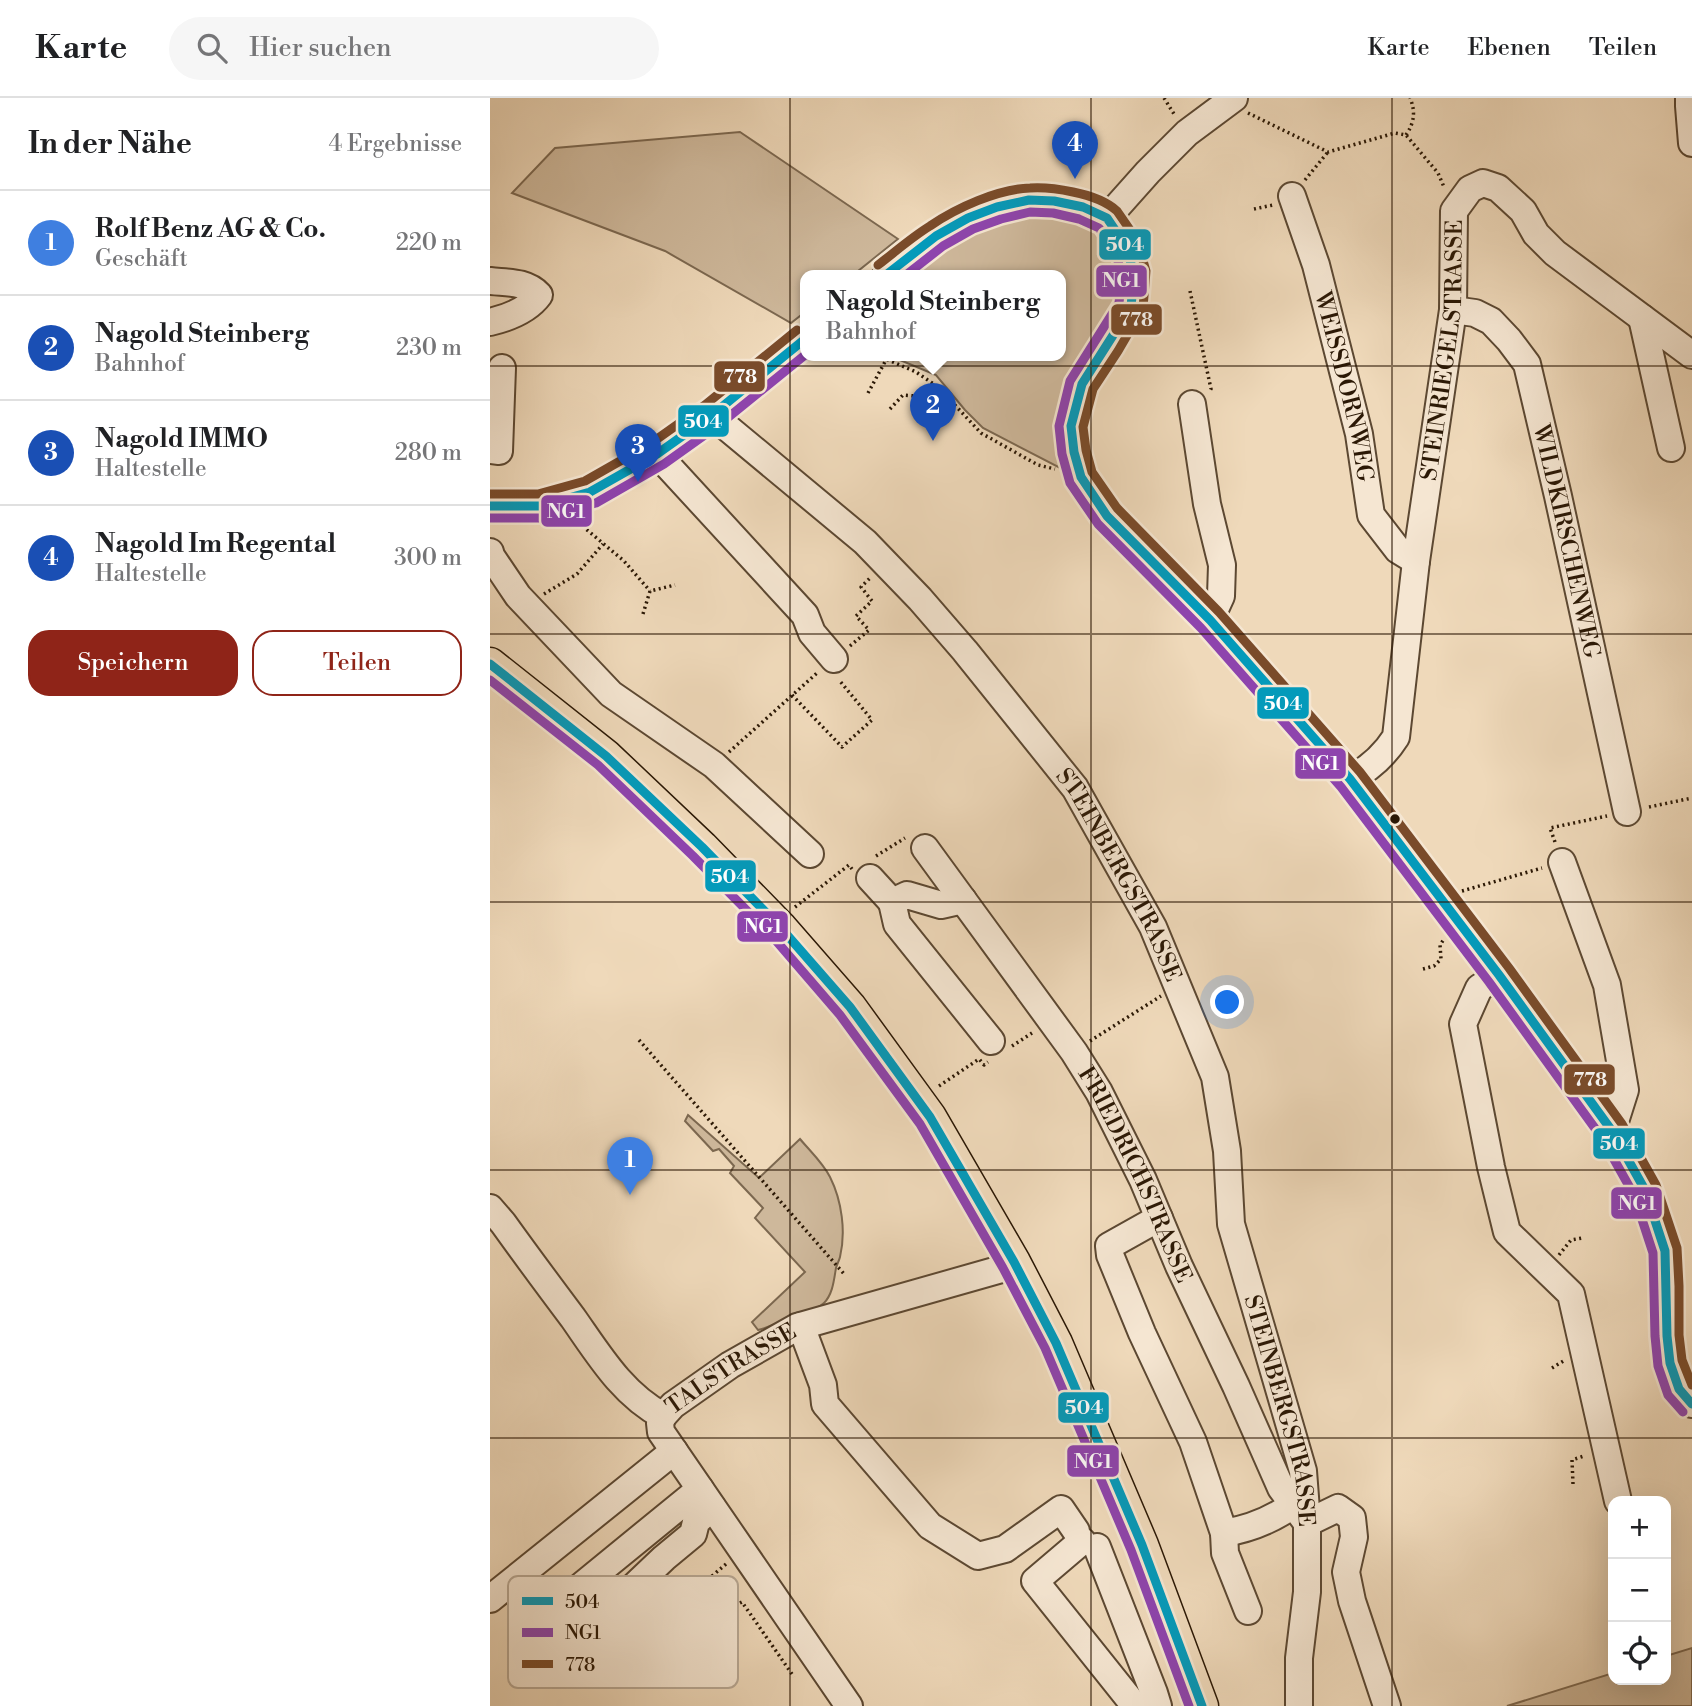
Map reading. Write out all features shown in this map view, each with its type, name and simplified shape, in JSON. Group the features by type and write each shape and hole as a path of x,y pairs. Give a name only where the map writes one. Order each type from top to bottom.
{"main road":[{"path":"490,663 607,755 702,847 850,1007 930,1116 1014,1262 1056,1343 1136,1532 1202,1706"}],"street":[{"path":"1689,98 1692,143"},
{"path":"1107,218 1187,134 1231,100"},
{"name":"STEINRIEGELSTRASSE","path":"1350,779 1367,771 1388,749 1395,737 1416,561 1452,310 1454,211 1470,189 1483,183 1498,188 1523,211 1536,234 1556,253 1692,355"},
{"name":"WEISSDORNWEG","path":"1292,196 1316,265 1359,433 1371,515 1398,550 1416,561"},
{"path":"892,270 936,236 968,218 997,207 1029,200 1054,201 1083,207 1107,218 1126,247 1134,274 1131,307 1082,384 1071,426 1081,477 1107,516 1210,620 1350,779 1499,975 1612,1131 1645,1190 1665,1251 1670,1363 1679,1389 1692,1404"},
{"path":"490,281 523,285 533,289 538,295 533,303 503,319 490,322"},
{"name":"WILDKIRSCHENWEG","path":"1452,310 1475,313 1491,321 1527,364 1627,812"},
{"path":"1642,318 1671,448"},
{"path":"490,506 540,506 590,492 657,453 712,415 800,343"},
{"path":"490,450 499,451 502,368"},
{"path":"1193,410 1207,504 1222,565 1221,596 1210,620"},
{"name":"STEINBERGSTRASSE","path":"712,415 865,542 965,651 1075,788 1153,927 1214,1077 1227,1151 1231,1224 1303,1471 1300,1514 1307,1592 1299,1658 1299,1706"},
{"path":"657,453 805,615 812,633 830,662"},
{"path":"490,552 518,596 611,694 714,765 810,854"},
{"name":"FRIEDRICHSTRASSE","path":"925,848 1074,1052 1099,1092 1143,1180 1179,1266 1281,1489 1300,1514"},
{"path":"1562,862 1607,985 1625,1090 1612,1131"},
{"path":"870,878 892,902 897,923 992,1050"},
{"path":"892,902 907,895 941,905 963,900"},
{"path":"1499,975 1479,988 1463,1024 1491,1167 1507,1231 1571,1294 1617,1496"},
{"path":"1159,1218 1109,1246 1110,1255 1142,1333 1193,1442 1224,1533 1225,1553 1248,1611"},
{"path":"494,1222 610,1377 648,1413"},
{"name":"TALSTRASSE","path":"648,1413 673,1405 730,1365 801,1326 1005,1268 1014,1262"},
{"path":"801,1326 823,1385 825,1404 930,1526 978,1556 1005,1549 1061,1509 1085,1540 1158,1706"},
{"name":"TALSTRASSE","path":"648,1413 660,1423 661,1432 849,1706"},
{"path":"519,1576 674,1451"},
{"path":"645,1576 693,1534 706,1498"},
{"path":"1224,1533 1241,1531 1279,1514 1300,1514 1338,1508 1352,1518 1354,1537 1346,1572 1352,1601 1388,1706"},
{"path":"1085,1540 1035,1581 1135,1706"},
{"path":"490,1599 508,1585"}],"path":[{"path":"1406,135 1414,123 1410,98"},
{"path":"1231,100 1328,152"},
{"path":"1292,196 1328,152 1395,134 1406,135 1438,173 1454,211"},
{"path":"1190,291 1211,389 1193,410"},
{"path":"868,393 885,361"},
{"path":"888,361 916,372 938,387 981,433 1038,465 1081,477"},
{"path":"890,409 903,395 927,397 938,387"},
{"path":"560,500 575,522 624,561 650,591"},
{"path":"561,584 577,574 604,544"},
{"path":"650,591 675,585"},
{"path":"643,614 650,591"},
{"path":"714,765 869,630 856,617 872,601"},
{"path":"792,695 842,747 872,720 830,662"},
{"path":"1440,898 1562,862"},
{"path":"1423,969 1434,966 1441,960 1440,945 1458,922"},
{"path":"1074,1052 1177,986"},
{"path":"930,1092 992,1050 1051,1020"},
{"path":"639,1040 845,1275"},
{"path":"1547,1270 1571,1240 1582,1238"},
{"path":"1572,1460 1573,1484"},
{"path":"712,1576 743,1551"},
{"path":"738,1604 742,1602 794,1677"}],"shaded area":[{"path":"740,132 898,239 859,270 800,270 800,316 791,323 665,251 512,193 555,148"},
{"path":"1055,211 1079,221 1103,235 1121,271 1116,299 1101,336 1074,377 1060,415 1066,471 983,428 936,375 902,361 1066,361 1066,270 912,270 945,244 1000,217"},
{"path":"688,1115 759,1178 800,1139 824,1167 837,1196 843,1237 831,1291 821,1306 758,1330 752,1322 805,1272 755,1218 763,1208 730,1173 734,1166 719,1149 713,1151 685,1121"},
{"path":"1692,1648 1692,1706 1507,1706 1608,1675 1608,1685 1671,1685 1671,1654"}],"transit line":[{"name":"778","path":"878,265 940,219 965,206 1018,189 1047,188 1079,193 1108,204 1117,211 1137,240 1146,271 1143,308 1093,389 1083,427 1092,472 1117,508 1219,612 1360,772 1509,968 1622,1124 1656,1185 1677,1248 1679,1335 1682,1360 1692,1385"},
{"name":"504","path":"892,270 936,236 968,218 997,207 1029,200 1054,201 1083,207 1107,218 1126,246 1134,274 1131,307 1082,384 1071,426 1081,477 1107,516 1210,620 1350,779 1499,975 1612,1131 1645,1190 1665,1251 1670,1363 1679,1389 1692,1404"},
{"name":"NG1","path":"912,270 943,246 973,229 1030,212 1053,213 1079,219 1099,228 1115,251 1122,275 1119,303 1070,381 1059,426 1062,454 1070,483 1098,524 1201,628 1341,787 1489,982 1602,1138 1634,1195 1653,1253 1658,1366 1668,1395 1683,1412"},
{"name":"778","path":"490,494 538,494 585,481 650,444 705,405 797,330"},
{"name":"504","path":"490,506 540,506 590,492 657,454 712,415 800,343"},
{"name":"NG1","path":"490,518 542,518 596,503 664,464 720,424 800,359"},
{"name":"504","path":"490,664 606,756 702,847 781,928 850,1007 930,1117 1014,1262 1056,1343 1142,1545 1202,1706"},
{"name":"NG1","path":"490,680 598,765 772,936 840,1015 920,1124 1003,1268 1045,1348 1131,1550 1189,1706"}],"place":[{"name":"Nagold Im Regental","path":"1075,179"},
{"name":"Nagold Steinberg","path":"933,441"},
{"name":"Nagold IMMO","path":"638,482"},
{"name":"Rolf Benz AG & Co.","path":"630,1195"}]}
